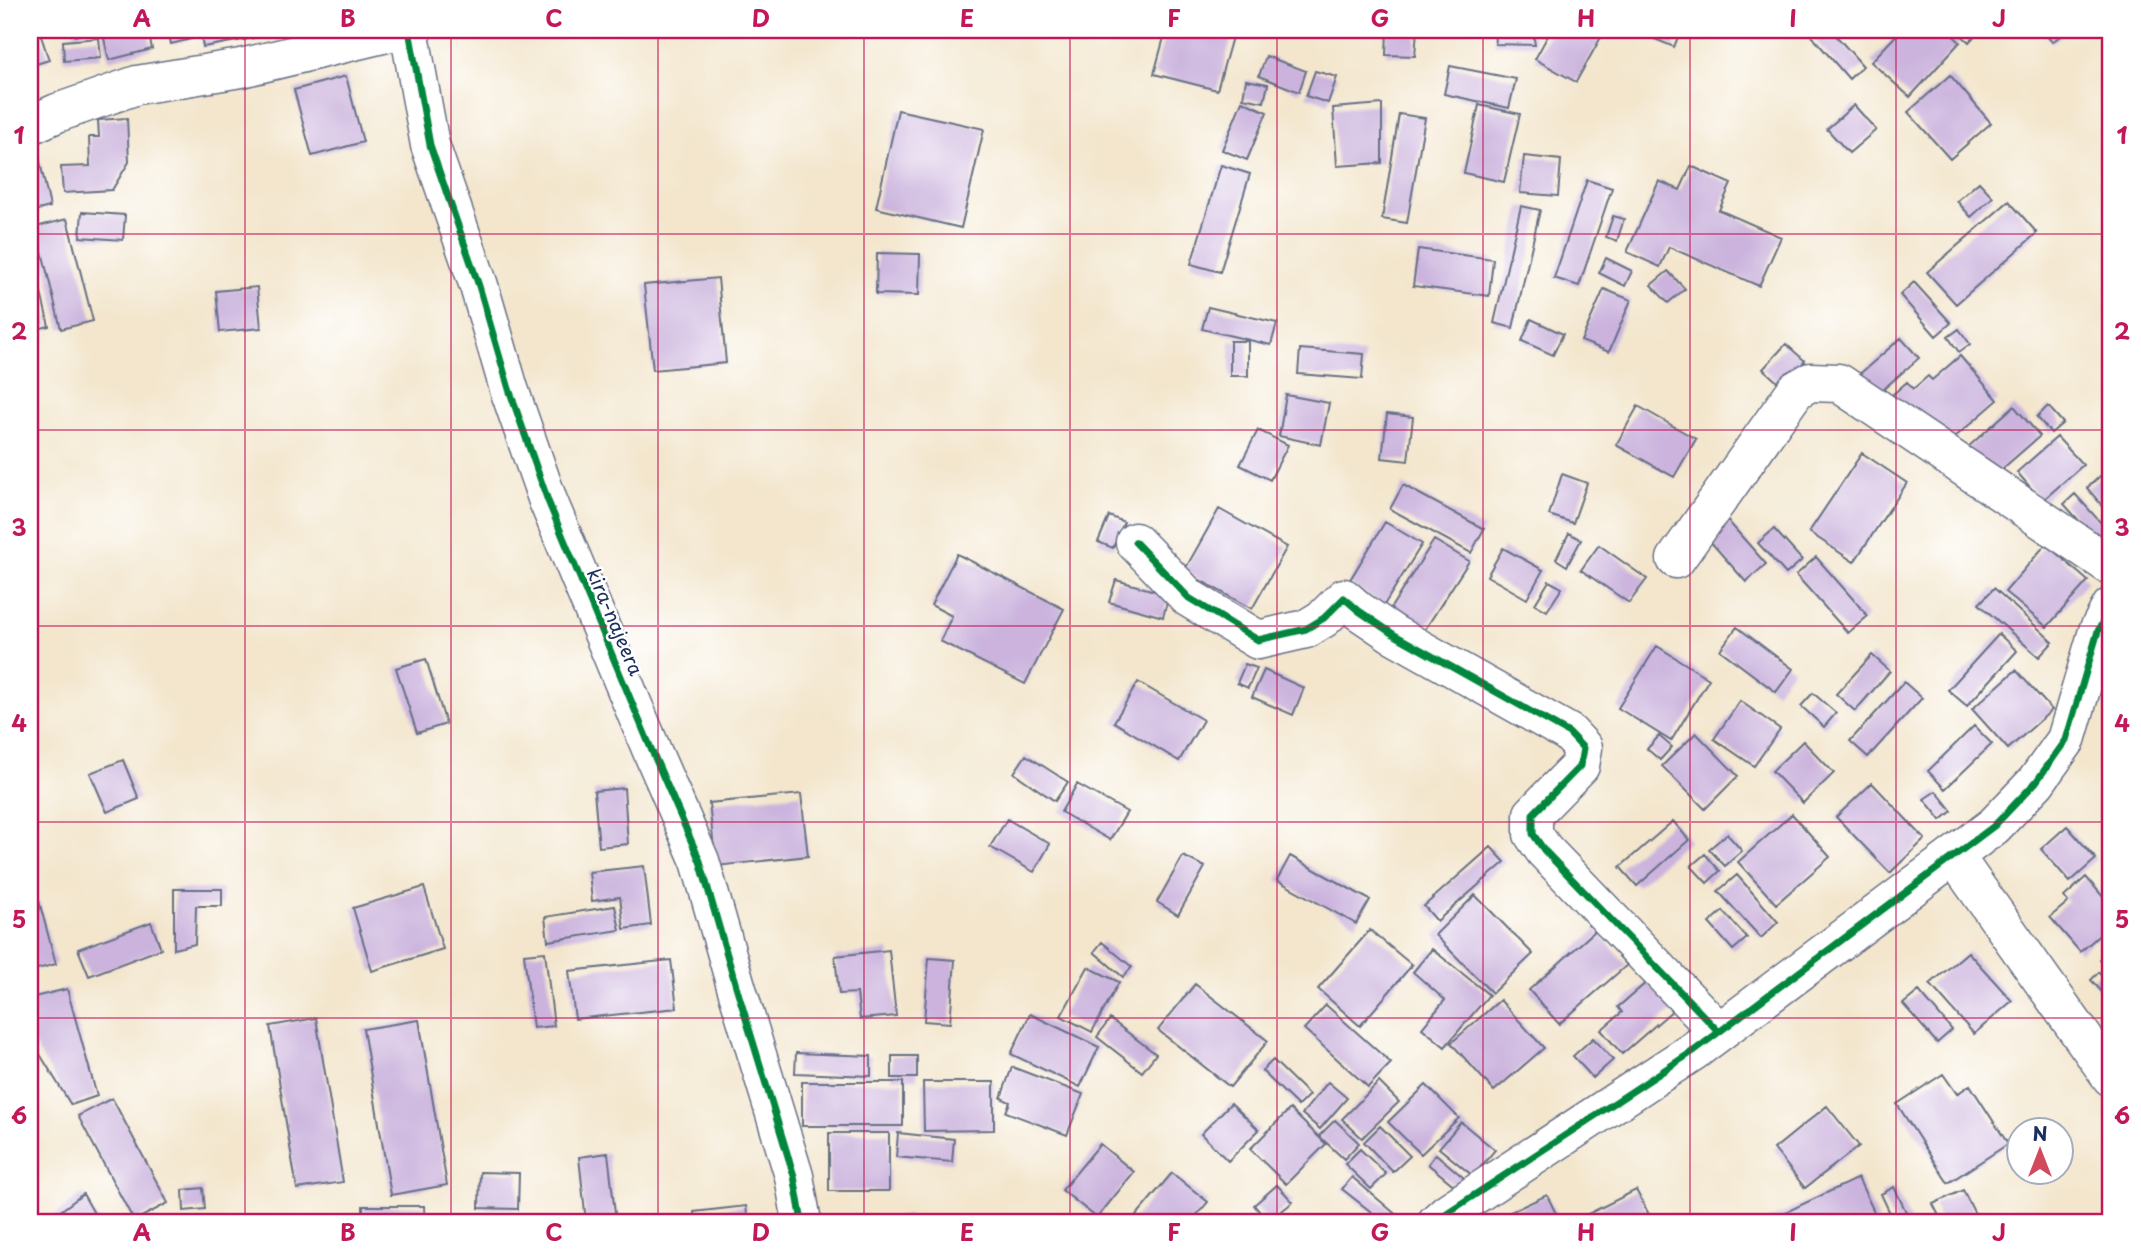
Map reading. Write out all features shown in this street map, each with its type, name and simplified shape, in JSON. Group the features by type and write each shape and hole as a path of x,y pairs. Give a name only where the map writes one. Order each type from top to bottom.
{"street":[{"path":"30,125 137,85 241,68 399,30"},
{"name":"kira-najeera","path":"410,30 430,145 480,286 509,389 548,501 700,861 794,1176 802,1222"},
{"path":"1676,559 1796,390 1810,382 1839,383 2111,566"},
{"path":"1135,541 1189,598 1258,640 1306,629 1324,618 1344,598 1393,634 1569,733 1583,748 1580,766 1533,814 1533,834 1544,850 1719,1032"},
{"path":"1437,1222 1719,1032 1994,826 2036,782 2066,740 2098,631 2111,607"},
{"path":"1954,856 2111,1077"}],"building":[{"path":"30,30 39,30 49,60 30,66"},
{"path":"73,30 91,30 75,36"},
{"path":"102,30 148,30 152,49 109,60"},
{"path":"168,30 189,30 191,39 171,44"},
{"path":"200,30 275,30 276,34 203,47"},
{"path":"1166,30 1204,30 1232,37 1217,90 1154,74"},
{"path":"1387,30 1417,30 1415,56 1386,55"},
{"path":"1494,30 1547,30 1543,36 1533,33 1535,45 1495,44"},
{"path":"1551,30 1605,30 1576,82 1535,59"},
{"path":"1633,30 1681,30 1674,47"},
{"path":"1814,30 1831,30 1863,66 1849,79 1810,34"},
{"path":"1901,30 1947,30 1960,42 1910,97 1871,62"},
{"path":"1956,30 1980,30 1969,42"},
{"path":"2042,30 2069,30 2052,42"},
{"path":"99,38 101,58 64,61 63,41"},
{"path":"1266,56 1306,71 1299,92 1259,76"},
{"path":"1450,66 1516,79 1509,108 1444,94"},
{"path":"1315,71 1337,77 1328,103 1306,96"},
{"path":"1950,75 1991,123 1950,159 1908,112"},
{"path":"346,76 363,142 312,156 294,90"},
{"path":"1246,80 1268,84 1264,102 1243,98"},
{"path":"1242,101 1267,112 1247,160 1222,150"},
{"path":"1382,104 1382,163 1337,166 1333,108"},
{"path":"1479,105 1520,114 1504,182 1464,173"},
{"path":"1854,105 1876,130 1849,153 1827,129"},
{"path":"898,110 984,129 961,228 876,208"},
{"path":"1399,114 1425,118 1407,223 1382,219"},
{"path":"127,118 129,162 112,190 63,193 61,167 90,166 89,137 99,137 98,120"},
{"path":"38,153 50,207 30,212 30,155"},
{"path":"1524,156 1561,160 1558,196 1520,193"},
{"path":"1221,165 1250,174 1220,272 1191,264"},
{"path":"1691,166 1731,184 1719,210 1781,237 1759,286 1669,247 1660,267 1627,252 1659,181 1680,190"},
{"path":"1587,180 1612,188 1579,286 1554,278"},
{"path":"1979,182 1993,197 1971,217 1957,201"},
{"path":"2009,201 2037,233 1956,304 1927,272"},
{"path":"1521,206 1540,210 1513,328 1494,323"},
{"path":"82,212 125,215 123,240 80,237"},
{"path":"1613,216 1624,219 1617,241 1606,237"},
{"path":"67,219 93,321 61,329 36,227"},
{"path":"30,247 49,326 30,331"},
{"path":"1418,249 1493,259 1489,296 1413,286"},
{"path":"877,253 920,254 919,295 876,294"},
{"path":"1606,258 1632,271 1625,286 1599,273"},
{"path":"1668,271 1685,289 1668,303 1651,285"},
{"path":"718,278 726,363 653,370 644,285"},
{"path":"1914,282 1951,323 1936,336 1900,295"},
{"path":"257,287 261,328 220,332 216,291"},
{"path":"1604,289 1631,300 1609,352 1581,341"},
{"path":"1208,307 1277,323 1271,345 1202,329"},
{"path":"1531,319 1563,334 1553,355 1522,341"},
{"path":"1959,329 1970,344 1959,352 1948,337"},
{"path":"1901,338 1919,358 1873,398 1855,378"},
{"path":"1230,341 1248,341 1248,376 1230,376"},
{"path":"1786,344 1805,361 1782,386 1763,369"},
{"path":"1300,349 1364,354 1362,379 1298,374"},
{"path":"1960,356 1998,400 1940,450 1892,395 1907,382 1913,389 1928,376 1932,380"},
{"path":"1286,395 1329,403 1321,445 1279,436"},
{"path":"1638,406 1696,439 1674,477 1616,445"},
{"path":"2014,406 2040,436 1994,476 1968,447"},
{"path":"2048,406 2063,423 2051,433 2037,417"},
{"path":"1387,414 1413,417 1408,461 1382,458"},
{"path":"1258,430 1288,445 1270,480 1240,465"},
{"path":"2057,437 2083,465 2042,501 2017,472"},
{"path":"1862,453 1907,483 1854,562 1809,532"},
{"path":"2111,466 2111,516 2087,488"},
{"path":"1562,474 1587,483 1573,523 1549,515"},
{"path":"1403,485 1484,529 1471,553 1390,509"},
{"path":"2075,494 2110,533 2099,543 2064,504"},
{"path":"1219,509 1287,547 1252,609 1184,571"},
{"path":"1721,513 1766,564 1746,582 1701,531"},
{"path":"1109,516 1124,522 1113,548 1098,542"},
{"path":"1385,522 1422,544 1384,605 1348,583"},
{"path":"1774,529 1802,560 1786,574 1758,543"},
{"path":"1569,533 1581,540 1567,566 1556,559"},
{"path":"1434,540 1469,561 1424,631 1390,609"},
{"path":"2046,544 2088,581 2047,627 2005,592"},
{"path":"1599,545 1647,579 1629,603 1581,570"},
{"path":"1503,548 1543,570 1527,599 1487,576"},
{"path":"957,554 1064,609 1025,684 940,641 952,616 931,605"},
{"path":"1816,557 1868,616 1848,633 1796,575"},
{"path":"1116,580 1169,595 1163,617 1109,602"},
{"path":"1549,581 1562,588 1547,611 1535,604"},
{"path":"1994,588 2053,642 2039,657 1979,604"},
{"path":"1737,627 1793,669 1776,692 1720,650"},
{"path":"1999,634 2017,651 1967,706 1948,690"},
{"path":"1657,646 1709,679 1671,741 1618,708"},
{"path":"1872,655 1890,671 1855,711 1836,694"},
{"path":"426,659 446,724 417,733 396,668"},
{"path":"1245,664 1257,668 1248,688 1237,683"},
{"path":"1264,670 1304,688 1293,715 1252,697"},
{"path":"2016,670 2052,710 2008,749 1972,709"},
{"path":"1138,682 1203,720 1179,761 1114,722"},
{"path":"1904,682 1922,698 1868,757 1850,741"},
{"path":"1813,693 1836,713 1824,727 1801,706"},
{"path":"1740,701 1780,729 1754,766 1714,739"},
{"path":"1974,726 1992,744 1945,789 1928,771"},
{"path":"1696,733 1738,776 1705,809 1662,766"},
{"path":"1659,736 1672,747 1660,760 1647,749"},
{"path":"1803,741 1834,773 1803,803 1772,771"},
{"path":"1026,755 1068,782 1055,801 1014,773"},
{"path":"123,760 139,799 107,812 90,773"},
{"path":"1872,783 1925,839 1890,873 1836,817"},
{"path":"1077,784 1127,812 1110,840 1061,812"},
{"path":"624,788 628,844 599,847 594,791"},
{"path":"1936,791 1952,811 1941,820 1924,799"},
{"path":"801,794 808,856 716,866 709,803"},
{"path":"1792,814 1830,857 1776,904 1738,862"},
{"path":"1007,819 1050,844 1034,872 990,847"},
{"path":"1673,821 1689,840 1637,886 1620,867"},
{"path":"2067,826 2096,859 2070,882 2041,849"},
{"path":"1727,834 1742,851 1725,866 1709,849"},
{"path":"1491,847 1505,862 1437,921 1424,906"},
{"path":"1705,854 1720,871 1707,883 1691,866"},
{"path":"1183,856 1205,867 1178,915 1157,902"},
{"path":"1290,856 1370,900 1356,924 1277,880"},
{"path":"644,866 651,925 624,929 620,897 592,901 589,872"},
{"path":"1737,875 1778,922 1761,938 1718,891"},
{"path":"2086,877 2111,906 2111,925 2080,952 2050,917 2068,902 2064,897"},
{"path":"424,887 443,949 372,971 353,908"},
{"path":"174,889 222,889 222,906 196,906 195,944 174,949"},
{"path":"1475,895 1533,954 1492,993 1435,935"},
{"path":"39,901 56,964 30,971 30,903"},
{"path":"615,906 620,930 548,941 545,917"},
{"path":"1723,911 1747,938 1733,950 1709,923"},
{"path":"151,922 161,949 89,976 78,949"},
{"path":"1370,930 1412,965 1360,1026 1318,989"},
{"path":"1596,930 1627,965 1559,1024 1529,990"},
{"path":"1102,942 1132,967 1123,977 1094,952"},
{"path":"1432,949 1489,995 1445,1047 1422,1028 1445,1000 1413,972"},
{"path":"889,950 896,1016 860,1019 857,993 839,994 835,956"},
{"path":"2111,950 2111,972 2100,960"},
{"path":"545,952 554,1026 533,1028 524,954"},
{"path":"1968,952 2012,1001 1974,1034 1930,984"},
{"path":"929,958 955,960 950,1023 924,1021"},
{"path":"671,960 677,1008 575,1019 569,971"},
{"path":"1088,967 1119,982 1092,1032 1061,1016"},
{"path":"2099,972 2111,985 2104,994 2091,980"},
{"path":"1647,982 1673,1010 1622,1054 1601,1030 1622,1012 1618,1007"},
{"path":"1195,984 1268,1041 1230,1087 1158,1030"},
{"path":"67,989 97,1096 71,1105 30,1038 30,998"},
{"path":"1919,991 1952,1030 1937,1043 1903,1004"},
{"path":"1500,1000 1544,1048 1494,1091 1451,1043"},
{"path":"1326,1005 1391,1063 1368,1087 1304,1029"},
{"path":"1030,1014 1099,1047 1080,1087 1011,1054"},
{"path":"316,1018 343,1182 297,1189 270,1026"},
{"path":"1110,1019 1156,1054 1142,1072 1097,1037"},
{"path":"419,1020 447,1185 391,1195 363,1029"},
{"path":"1593,1038 1613,1060 1593,1078 1573,1056"},
{"path":"796,1053 871,1056 871,1076 795,1073"},
{"path":"892,1056 917,1056 917,1078 892,1078"},
{"path":"1273,1060 1309,1095 1298,1106 1262,1071"},
{"path":"1012,1067 1083,1094 1067,1135 1006,1112 1010,1102 1001,1098"},
{"path":"1943,1074 1957,1094 1970,1085 2004,1138 2004,1147 1948,1183 1897,1104"},
{"path":"802,1082 903,1082 903,1126 802,1126"},
{"path":"923,1082 994,1082 994,1130 924,1131"},
{"path":"1328,1082 1347,1098 1320,1129 1302,1114"},
{"path":"1379,1082 1399,1102 1362,1138 1342,1119"},
{"path":"1426,1085 1459,1118 1421,1154 1388,1122"},
{"path":"112,1098 168,1203 134,1221 78,1116"},
{"path":"1231,1103 1259,1130 1228,1161 1201,1134"},
{"path":"1827,1106 1859,1146 1805,1188 1774,1149"},
{"path":"1290,1109 1326,1144 1286,1184 1250,1149"},
{"path":"1335,1120 1359,1143 1344,1159 1319,1136"},
{"path":"1461,1122 1495,1150 1473,1176 1439,1148"},
{"path":"1380,1126 1410,1156 1393,1172 1364,1142"},
{"path":"829,1133 889,1133 889,1191 829,1191"},
{"path":"898,1133 954,1139 952,1162 896,1157"},
{"path":"1100,1144 1134,1172 1097,1218 1062,1190"},
{"path":"1360,1149 1386,1174 1371,1189 1345,1164"},
{"path":"608,1153 616,1222 586,1222 579,1157"},
{"path":"1436,1154 1464,1178 1456,1187 1428,1164"},
{"path":"480,1172 519,1173 518,1209 479,1208"},
{"path":"1172,1173 1208,1202 1191,1222 1131,1222"},
{"path":"1352,1177 1400,1218 1396,1222 1384,1222 1342,1189"},
{"path":"1858,1178 1879,1222 1765,1222"},
{"path":"1277,1185 1293,1202 1268,1222 1254,1205"},
{"path":"1894,1187 1911,1222 1894,1222 1881,1194"},
{"path":"203,1188 205,1209 184,1211 183,1190"},
{"path":"1636,1190 1653,1222 1585,1222 1582,1217"},
{"path":"1963,1190 1977,1218 1969,1222 1942,1222 1933,1204"},
{"path":"83,1194 99,1222 46,1222"},
{"path":"1547,1195 1560,1222 1489,1222"},
{"path":"363,1206 424,1206 425,1222 363,1222"},
{"path":"746,1206 748,1222 695,1222 694,1212"},
{"path":"909,1215 910,1222 871,1221"},
{"path":"945,1216 966,1221 966,1222 943,1222"}],"cycle path":[{"path":"409,30 430,145 479,286 509,389 548,501 700,861 794,1176 802,1222"},
{"path":"1135,542 1189,598 1258,640 1306,629 1324,618 1344,598 1393,634 1569,733 1583,748 1580,766 1533,814 1533,834 1544,850 1719,1032"},
{"path":"1437,1222 1695,1050 1994,826 2036,782 2066,740 2098,631 2111,607"}]}
